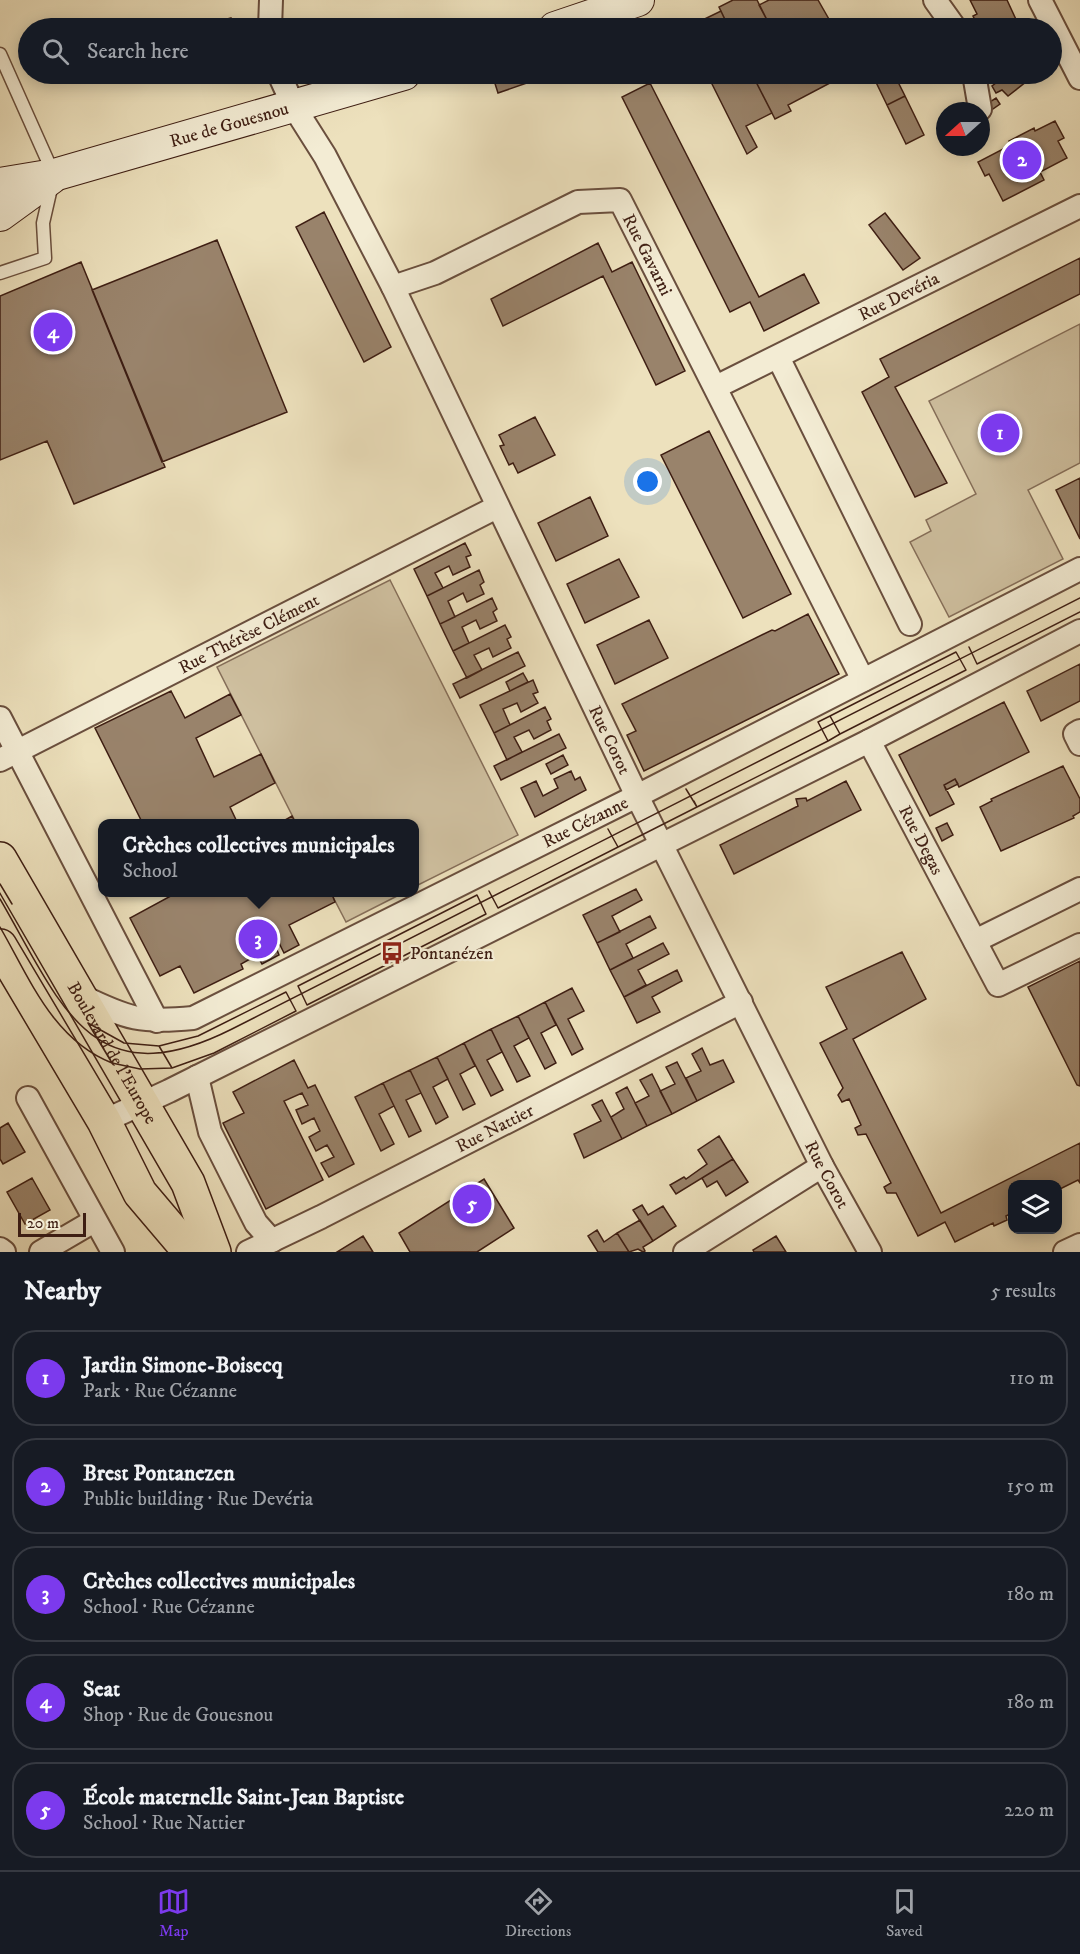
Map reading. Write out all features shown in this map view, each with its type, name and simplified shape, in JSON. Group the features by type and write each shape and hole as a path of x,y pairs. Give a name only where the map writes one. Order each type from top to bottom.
{"main road":[{"name":"Boulevard de l'Europe","path":"0,859 188,1183 214,1252"},
{"path":"1,947 104,1121 140,1193 190,1252"}],"street":[{"path":"271,18 272,0"},
{"path":"585,18 638,0"},
{"path":"934,0 948,18"},
{"path":"1040,0 1049,18"},
{"path":"1062,43 1080,78"},
{"path":"284,84 294,107 325,156 393,287"},
{"name":"Rue de Gouesnou","path":"0,184 54,175 371,84"},
{"path":"976,84 979,102"},
{"name":"Rue de Gouesnou","path":"0,215 54,175"},
{"name":"Rue Gavarni","path":"393,287 435,273 578,202 620,200 863,680"},
{"name":"Rue Devéria","path":"716,387 1080,206"},
{"name":"Rue Corot","path":"393,287 637,796 822,1166 870,1252"},
{"path":"777,357 910,624"},
{"name":"Rue Thérèse Clément","path":"9,756 498,507"},
{"name":"Rue Cézanne","path":"81,996 123,1016 157,1021 193,1017 637,796 1080,569"},
{"path":"104,1121 197,1077 869,741 1080,630"},
{"path":"0,718 9,756 157,1021"},
{"path":"1080,731 1075,734 1080,744"},
{"name":"Rue Degas","path":"869,741 998,985 1080,945"},
{"path":"975,941 1080,889"},
{"name":"Rue Nattier","path":"248,1252 741,1002"},
{"path":"197,1077 210,1132 256,1223 272,1241"},
{"path":"28,1098 113,1252"},
{"path":"685,1252 822,1166"},
{"path":"41,1252 94,1221"},
{"path":"1065,1252 1080,1245"},
{"path":"0,1249 4,1252"}],"lane":[{"path":"0,54 54,175 43,223 45,258 0,273"}],"shaded area":[{"path":"1080,324 1080,463 1028,490 1063,559 949,617 910,542 931,531 926,520 976,494 929,401"},
{"path":"390,580 518,835 419,884 419,819 294,819 217,667"},
{"path":"333,897 395,897 346,922"}],"building":[{"path":"733,0 757,0 766,18 724,18 719,7"},
{"path":"769,0 818,0 828,18 766,18 759,5"},
{"path":"970,0 1007,0 1015,18 974,18 973,16 977,14"},
{"path":"721,11 724,18 707,18"},
{"path":"495,84 524,84 498,93"},
{"path":"651,84 759,297 804,274 819,303 764,331 750,302 730,312 622,97"},
{"path":"712,84 757,84 772,113 746,126 757,147 747,154"},
{"path":"757,84 828,84 788,105 791,111 775,119"},
{"path":"877,84 899,84 905,96 887,105"},
{"path":"995,84 1023,84 1008,96 1002,90 996,93 992,86"},
{"path":"905,96 924,135 906,144 887,105"},
{"path":"996,98 1000,104 990,111 990,102"},
{"path":"1055,121 1064,138 1058,141 1067,158 1040,172 1044,180 1003,201 989,174 985,176 978,162 1011,145 1009,141 1034,128 1035,131"},
{"path":"324,212 391,347 364,362 296,227"},
{"path":"885,213 920,258 903,270 869,225"},
{"path":"217,240 287,412 162,462 92,290"},
{"path":"598,243 612,272 632,262 685,371 656,385 603,276 503,326 491,299"},
{"path":"1080,258 1080,294 895,387 947,483 915,497 862,392 889,377 880,359"},
{"path":"81,262 165,467 74,504 47,441 0,460 0,296"},
{"path":"535,417 555,455 518,473 513,463 509,465 500,446 504,445 499,435"},
{"path":"709,431 791,594 743,618 661,455"},
{"path":"1080,478 1080,539 1056,490"},
{"path":"590,497 608,536 556,561 538,523"},
{"path":"465,543 471,555 466,557 470,567 453,575 449,566 435,573 443,588 427,596 414,569"},
{"path":"619,559 639,597 585,623 567,584"},
{"path":"479,570 484,582 480,585 484,594 467,602 463,593 448,601 455,617 440,624 427,596"},
{"path":"492,598 497,609 493,612 497,621 480,629 476,620 462,627 469,643 453,651 440,624"},
{"path":"808,614 839,674 644,771 627,735 636,731 622,704"},
{"path":"649,620 668,658 615,684 597,645"},
{"path":"505,625 511,637 507,639 511,648 493,657 489,648 474,655 482,670 467,678 453,651"},
{"path":"518,652 525,666 460,698 453,684"},
{"path":"1080,664 1080,701 1041,721 1027,691"},
{"path":"523,673 528,682 510,691 506,682"},
{"path":"533,680 538,692 533,694 538,703 521,712 517,703 503,709 510,725 494,733 480,705"},
{"path":"171,691 185,718 230,694 241,715 196,738 214,777 261,754 275,783 230,807 236,819 140,819 95,728"},
{"path":"1004,702 1029,752 959,787 955,779 944,785 954,804 930,816 899,755"},
{"path":"545,707 551,719 547,721 551,730 534,739 529,730 514,737 522,752 507,760 494,733"},
{"path":"559,734 566,748 501,780 494,766"},
{"path":"563,755 568,765 551,774 546,764"},
{"path":"1063,766 1080,799 1080,812 1073,816 1074,818 1001,851 980,807 992,801 991,799"},
{"path":"571,771 575,780 580,777 586,790 535,817 521,788 536,781 543,796 558,788 554,779"},
{"path":"955,779 958,784 946,790 944,785"},
{"path":"846,781 861,810 734,874 720,845 798,806 796,799 806,798 807,801"},
{"path":"947,823 953,835 942,841 936,828"},
{"path":"636,889 642,900 612,916 620,932 597,943 583,915"},
{"path":"169,897 333,897 335,902 289,925 299,945 284,953 279,943 275,945 279,955 262,964 257,955 241,964 243,969 194,993 180,966 160,976 130,918"},
{"path":"650,916 656,928 626,944 633,958 610,970 597,943"},
{"path":"663,943 669,954 638,970 646,985 624,997 610,970"},
{"path":"902,952 926,999 853,1039 941,1213 1080,1143 1080,1183 1078,1180 1062,1188 1062,1180 1008,1180 1007,1220 994,1226 993,1223 955,1242 945,1222 918,1236 896,1193 887,1193 884,1187 891,1183 866,1134 858,1135 855,1128 861,1125 849,1099 842,1102 838,1095 843,1088 820,1043 847,1029 826,987"},
{"path":"1080,961 1080,1086 1077,1085 1028,987"},
{"path":"677,970 682,981 652,997 660,1012 637,1023 624,997"},
{"path":"572,988 584,1011 568,1019 583,1049 572,1055 545,1002"},
{"path":"545,1002 556,1025 541,1033 556,1063 545,1069 518,1016"},
{"path":"518,1016 529,1038 514,1046 530,1076 517,1082 491,1029"},
{"path":"491,1029 502,1052 487,1060 503,1090 491,1096 464,1043"},
{"path":"464,1043 475,1066 460,1074 475,1104 463,1110 437,1057"},
{"path":"702,1048 710,1065 723,1060 734,1082 697,1101 686,1078 701,1071 692,1054"},
{"path":"437,1057 448,1079 433,1087 448,1117 436,1124 410,1070"},
{"path":"294,1060 308,1088 315,1085 354,1164 329,1177 321,1163 334,1157 327,1145 316,1151 309,1137 320,1131 314,1118 302,1124 296,1110 308,1105 302,1093 284,1101 323,1180 266,1209 223,1123 244,1113 233,1092"},
{"path":"677,1062 697,1101 672,1114 660,1091 675,1084 666,1067"},
{"path":"410,1070 421,1093 406,1100 421,1131 409,1137 383,1083"},
{"path":"652,1074 672,1114 647,1126 635,1103 649,1096 640,1080"},
{"path":"383,1083 394,1106 379,1114 394,1144 381,1151 355,1097"},
{"path":"627,1087 647,1126 622,1139 611,1117 624,1109 616,1093"},
{"path":"602,1100 622,1139 584,1158 574,1134 601,1121 592,1105"},
{"path":"8,1123 25,1152 3,1164 0,1159 0,1128"},
{"path":"719,1136 733,1159 676,1194 670,1185 684,1177 686,1179 707,1164 698,1150"},
{"path":"733,1159 748,1182 726,1196 717,1181 707,1187 702,1178"},
{"path":"32,1178 50,1210 25,1224 7,1192"},
{"path":"484,1179 514,1228 477,1252 410,1252 399,1233"},
{"path":"642,1205 648,1215 663,1206 676,1226 653,1241 633,1210"},
{"path":"640,1220 653,1241 643,1247 645,1251 643,1252 638,1249 629,1252 617,1233"},
{"path":"597,1230 604,1242 617,1233 629,1252 598,1252 588,1236"},
{"path":"363,1236 373,1252 337,1252"},
{"path":"776,1236 786,1252 754,1252 753,1250"}],"tram line":[{"path":"0,899 42,974 63,1005 86,1030 113,1047 145,1053 184,1048 232,1029 1080,598"},
{"path":"969,647 977,664 1080,612"},
{"path":"956,652 966,670 840,734 830,716 956,652"},
{"path":"694,801 697,807 828,741 840,734 830,716 818,722 828,741"},
{"path":"489,891 498,908 697,807 686,789"},
{"path":"608,829 618,847"},
{"path":"0,884 12,904"},
{"path":"477,895 486,914 307,1005 298,986 477,895"},
{"path":"0,927 33,987 59,1024 91,1053 112,1063 99,1041"},
{"path":"286,992 296,1011 214,1053 172,1068 159,1046 198,1036 286,992"},
{"path":"88,1023 124,1043 159,1046 172,1068 140,1069 112,1063 88,1023"}],"place":[{"name":"Brest Pontanezen","path":"1022,160"},
{"name":"Seat","path":"53,332"},
{"name":"Jardin Simone-Boisecq","path":"1000,433"},
{"name":"Crèches collectives municipales","path":"258,939"},
{"name":"Pontanézen","path":"392,953"},
{"name":"École maternelle Saint-Jean Baptiste","path":"472,1204"}]}
